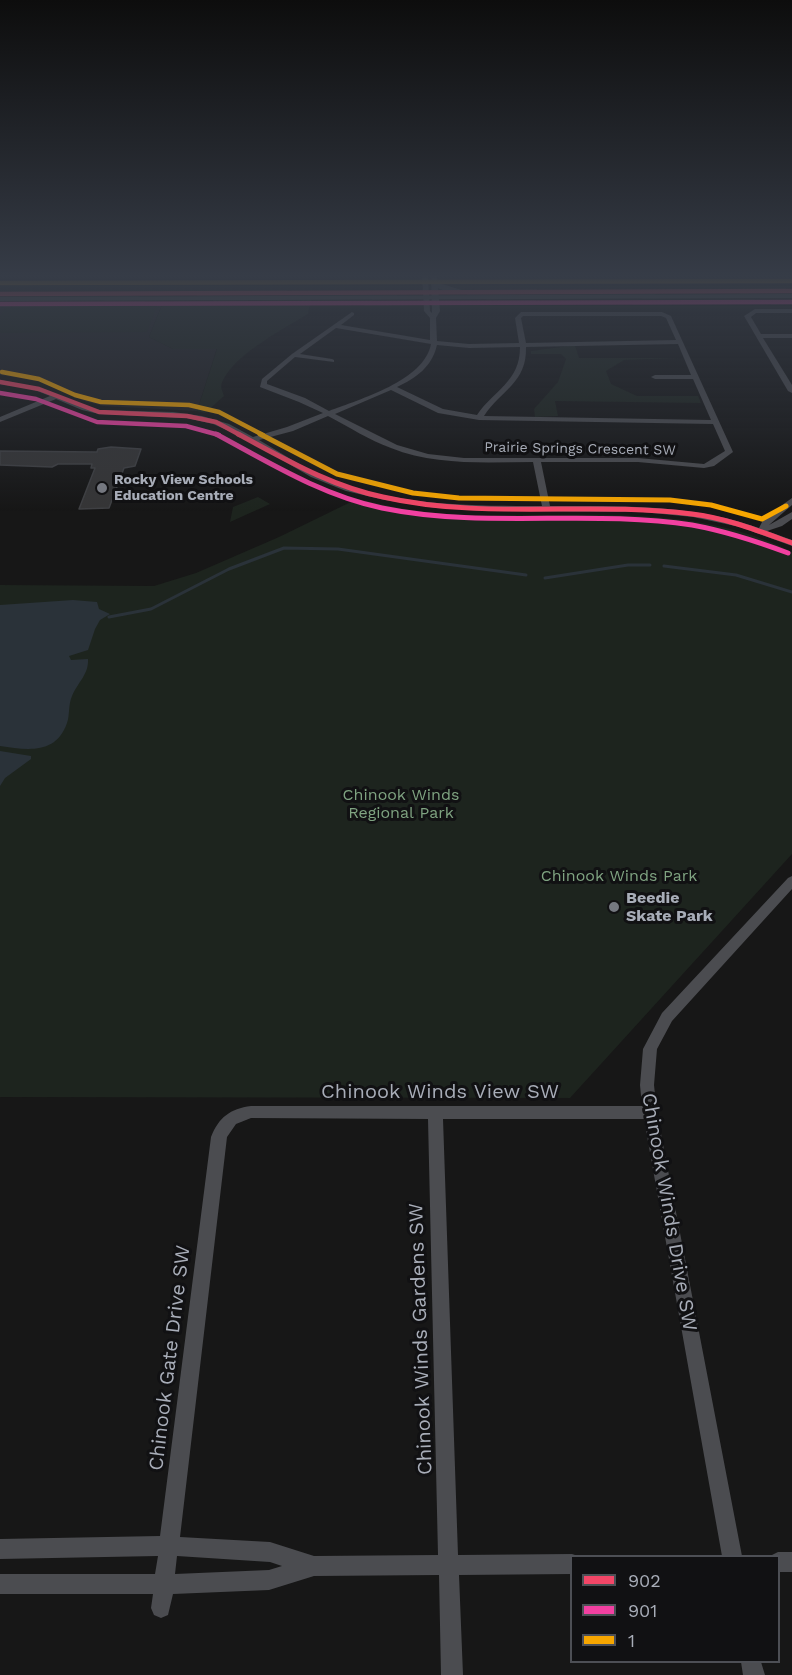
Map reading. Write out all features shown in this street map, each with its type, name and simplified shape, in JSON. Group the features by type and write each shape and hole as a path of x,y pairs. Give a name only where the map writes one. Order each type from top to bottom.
{"street":[{"path":"252,440 279,433 393,388 421,369 431,354"},
{"path":"479,418 487,404 507,388 518,373 524,354"},
{"path":"684,354 714,422"},
{"path":"770,354 791,389"},
{"path":"294,355 332,361"},
{"name":"Prairie Springs Crescent SW","path":"294,355 264,380 263,385 327,413 382,442 420,454 464,460 638,460 708,465 728,454 714,422 479,418 441,411 393,388"},
{"path":"655,377 694,377"},
{"path":"0,382 36,388 55,398 99,412 188,415 221,424 322,479 382,498 458,508 636,508 687,512 762,530 792,543"},
{"path":"0,420 55,398"},
{"path":"213,430 221,424"},
{"path":"537,460 546,507"},
{"path":"762,530 767,520 792,501"},
{"path":"762,530 779,525 792,515"},
{"name":"Chinook Winds Drive SW","path":"732,1555 650,1113 647,1085 650,1049 667,1017 792,880"},
{"name":"Chinook Winds View SW","path":"231,1118 251,1112 650,1113"},
{"name":"Chinook Winds Gardens SW","path":"435,1114 452,1675"},
{"name":"Chinook Gate Drive SW","path":"161,1608 219,1137 224,1125 231,1118"},
{"path":"0,1549 169,1546 270,1552 314,1566"},
{"path":"0,1584 164,1584 269,1580 314,1566 449,1563 570,1564"}],"shaded area":[{"path":"0,354 215,354 197,411 103,406 84,401 41,381 0,375"},
{"path":"73,600 97,602 99,609 110,614 100,620 88,650 69,656 71,660 88,659 88,664 72,696 68,720 62,733 56,741 40,748 20,749 0,746 0,605"},
{"path":"0,751 31,756 31,759 5,778 0,786"}],"green space":[{"path":"215,354 246,354 225,376 221,387 224,396 205,413 197,411"},
{"path":"561,354 578,354 579,358 681,358 624,360 606,371 611,384 637,396 698,396 701,403 555,401 558,416 535,417 534,409 558,382 566,359"},
{"path":"258,497 270,504 230,522 233,507"},
{"name":"Chinook Winds Regional Park","path":"357,499 424,512 447,514 622,515 666,518 709,524 751,535 792,552 792,854 570,1098 0,1097 0,585 154,586 196,573 279,537"}],"building":[{"name":"Rocky View Schools Education Centre","path":"111,447 141,449 135,466 124,468 109,508 79,509 95,468 91,468 92,464 58,464 52,467 0,465 0,451 97,452 98,449"}],"waterway":[{"path":"109,617 151,609 229,569 284,548 338,549 526,575"},
{"path":"545,578 628,565 650,565"},
{"path":"664,566 736,575 792,592"}],"transit line":[{"name":"1","path":"2,372 39,379 75,395 101,402 189,405 219,412 337,474 413,493 459,498 670,500 711,505 762,519 786,506"},
{"name":"902","path":"0,382 39,389 99,412 187,416 216,422 314,475 349,489 385,498 436,505 487,508 642,510 693,514 743,525 792,543"},
{"name":"901","path":"0,393 36,399 97,422 186,426 213,432 310,485 346,499 383,508 435,516 641,520 691,525 740,535 788,553"}],"place":[{"name":"Rocky View Schools Education Centre","path":"102,488"},
{"name":"Beedie Skate Park","path":"614,907"}],"park label":[{"name":"Chinook Winds Park","path":"619,876"}]}
